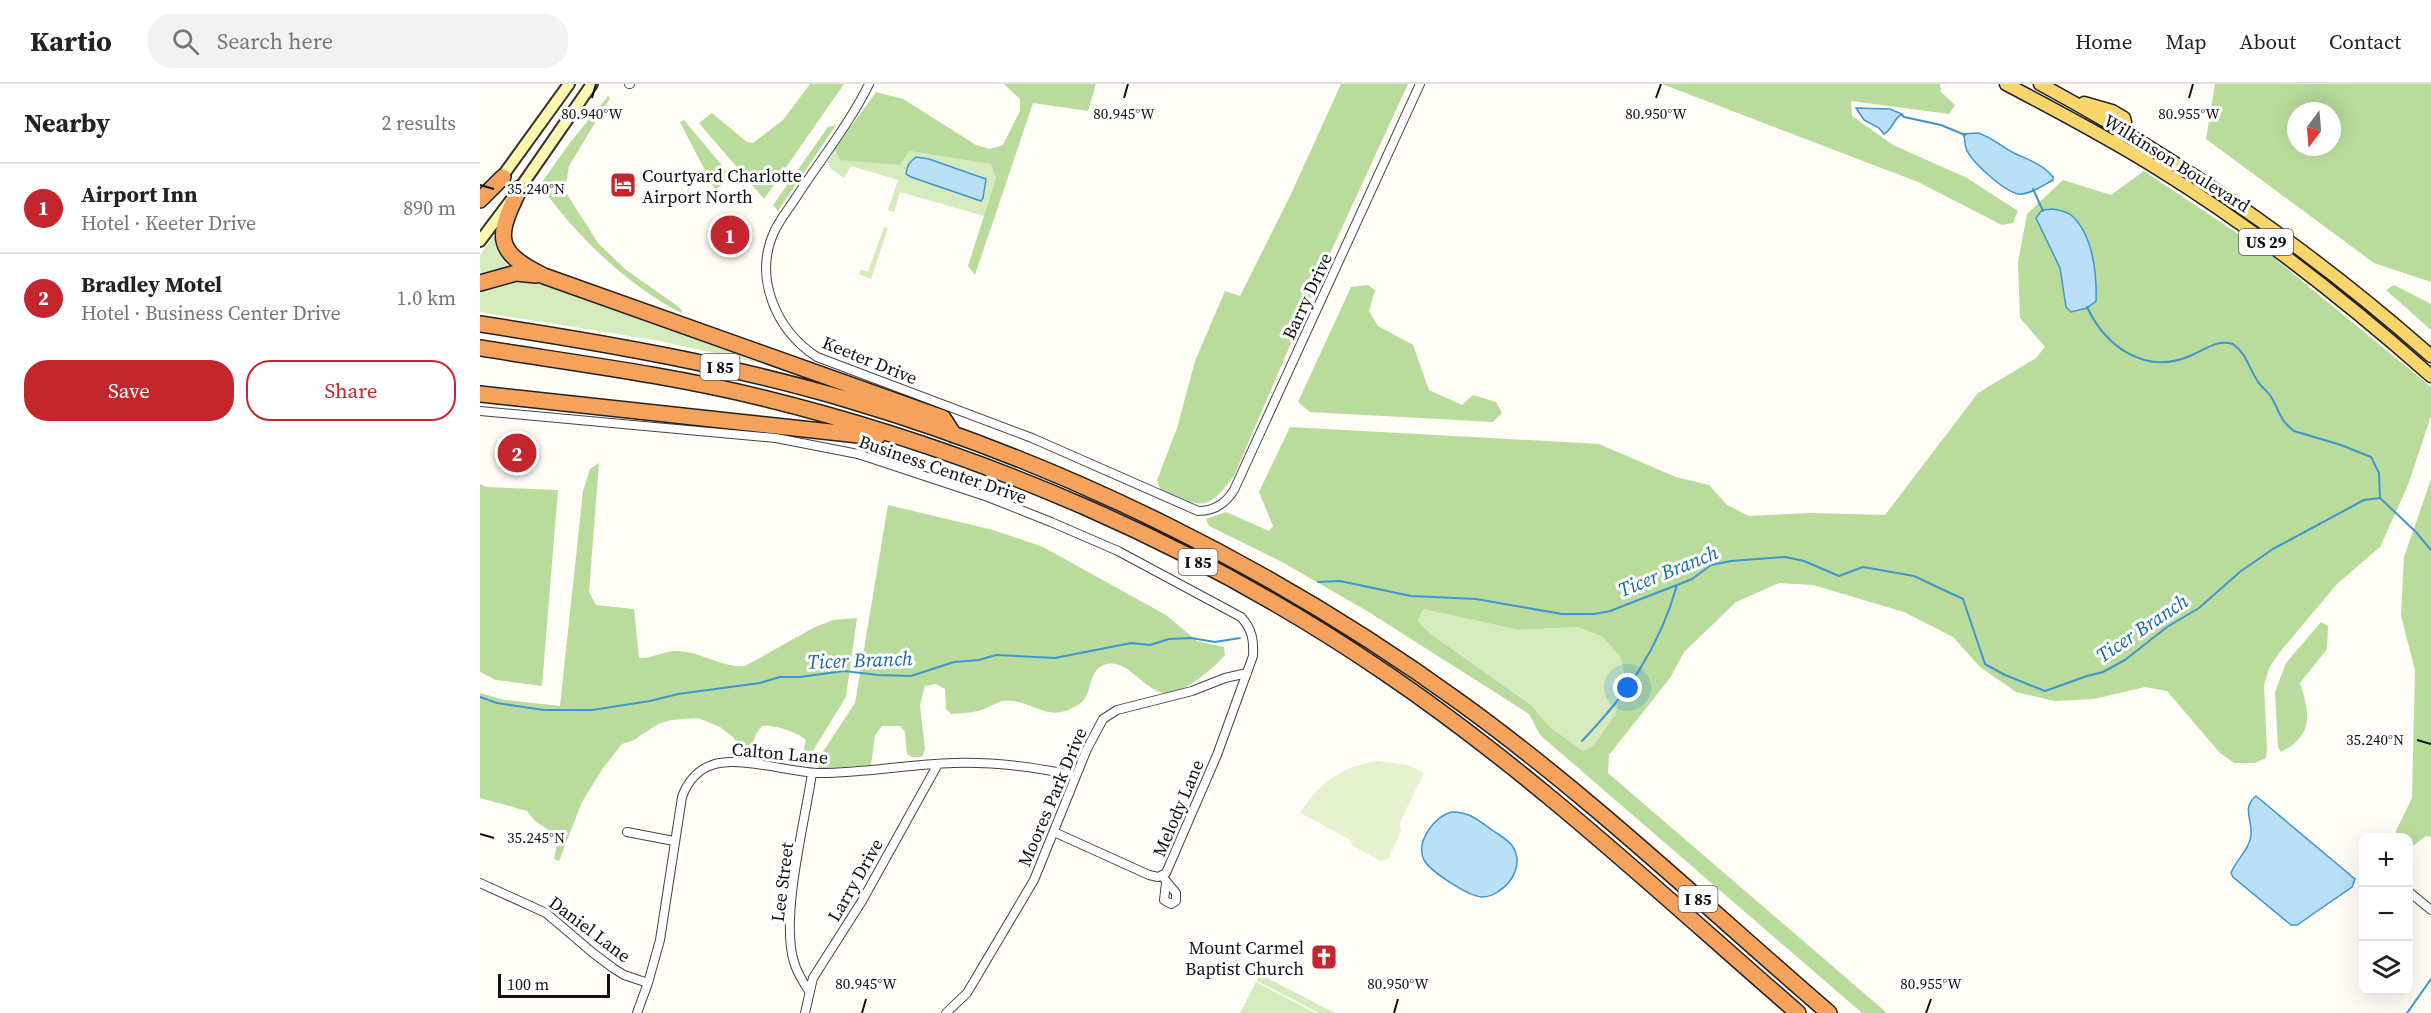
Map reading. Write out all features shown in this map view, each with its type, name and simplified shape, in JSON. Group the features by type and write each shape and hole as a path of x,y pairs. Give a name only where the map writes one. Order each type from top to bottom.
{"highway":[{"path":"480,200 503,177"},
{"path":"520,188 504,223 504,241 510,255 516,261 544,276 943,418 954,435"},
{"path":"480,283 516,273 544,276"},
{"name":"I 85","path":"480,324 587,340 701,363 854,401 954,435 1076,484 1174,529 1278,584 1394,657 1467,707 1567,785 1830,1013"},
{"name":"I 85","path":"480,348 686,382 760,398 909,441 1023,482 1124,526 1232,580 1366,660 1446,715 1512,766 1798,1013"},
{"path":"480,394 909,441"}],"main road":[{"path":"480,208 569,84"},
{"path":"480,242 592,84"},
{"name":"Wilkinson Boulevard","path":"2006,84 2116,143 2202,197 2284,254 2431,376"},
{"path":"2040,84 2067,99 2121,115 2126,122 2116,143"},
{"name":"Wilkinson Boulevard","path":"2122,130 2238,203 2286,238 2329,270 2431,356"}],"street":[{"name":"Keeter Drive","path":"869,84 782,218 770,243 767,273 769,294 774,308 791,337 817,357 837,366 1043,442 1192,510 1208,510"},
{"name":"Barry Drive","path":"1208,510 1219,506 1230,496 1246,466 1420,84"},
{"name":"Business Center Drive","path":"480,411 776,438 858,454 910,470 988,497 1118,551 1234,612 1247,623 1253,639 1253,656 1247,674"},
{"name":"Moores Park Drive","path":"946,1013 960,1002 976,979 1034,880 1098,727 1111,713 1191,691 1231,676 1247,674"},
{"name":"Melody Lane","path":"1054,832 1149,876 1164,879 1247,674"},
{"name":"Calton Lane","path":"636,1013 648,983 660,940 674,841 684,792 694,777 713,765 738,763 812,773 938,764 1007,764 1076,776"},
{"name":"Larry Drive","path":"806,1013 813,978 862,901 938,764"},
{"name":"Lee Street","path":"809,991 794,962 791,922 792,893 812,773"},
{"path":"627,832 674,841"},
{"name":"Daniel Lane","path":"480,883 538,908 613,968 624,975 648,983"},
{"path":"2413,894 2431,910"}],"green space":[{"path":"810,84 844,84 764,199 699,123 712,113 747,142 753,143 783,120"},
{"path":"1004,84 1096,84 1088,111 1033,103 975,275 968,266 996,178 991,164 909,151 900,165 840,160 835,149 876,92 903,99 976,145 990,149 1003,145 1020,111 1020,99"},
{"path":"1341,84 1408,84 1322,271 1234,476 1209,501 1194,503 1184,500 1160,489 1157,480 1177,428 1195,361 1225,291 1240,296 1291,194"},
{"path":"1662,84 1940,84 1941,92 1955,105 1949,114 1851,101 1852,116 1893,145 1967,178 2018,211 2013,223 2002,225 1918,182"},
{"path":"2215,84 2431,84 2431,282 2374,263 2206,139"},
{"path":"608,96 610,98 569,166 565,191 598,243 625,269 682,310 681,313 641,288 603,257 570,223 540,185 569,144"},
{"path":"684,120 725,169 724,183 717,189 714,188 680,122"},
{"path":"836,125 778,211 773,205 828,127"},
{"path":"835,149 840,160 909,151 991,164 996,178 984,216 900,192 894,212 888,210 898,180 851,166 844,178 830,168 828,162"},
{"path":"2144,171 2273,257 2431,387 2431,416 2408,485 2380,547 2337,584 2269,668 2264,686 2266,758 2255,763 2234,763 2220,753 2167,691 2145,687 2094,699 2054,701 2016,692 1980,667 1953,637 1904,612 1813,585 1779,583 1736,602 1684,652 1670,678 1609,755 1608,773 1887,1013 1862,1013 1540,735 1529,714 1367,611 1282,562 1209,526 1206,519 1226,512 1269,531 1273,526 1259,492 1290,427 1599,444 1676,477 1709,485 1727,505 1749,516 1811,513 1885,515 1978,393 2036,358 2045,347 2020,318 2018,262 2027,214 2063,180 2111,195","holes":["1423,609 1519,630 1578,627 1603,637 1621,658 1625,679 1615,715 1593,746 1583,751 1550,727 1531,705 1431,634 1418,621"]},
{"path":"884,227 888,228 871,279 859,274 861,270 868,272"},
{"path":"494,236 498,249 510,268 480,278 480,255"},
{"path":"510,278 545,282 767,361 764,364 655,340 480,312 480,289"},
{"path":"1368,285 1375,290 1369,311 1378,326 1413,345 1429,390 1462,405 1473,395 1496,402 1502,413 1493,422 1310,412 1298,402 1351,287"},
{"path":"2394,285 2431,304 2431,330 2386,290"},
{"path":"599,463 589,592 596,605 634,609 639,658 676,651 736,666 745,666 815,627 833,620 857,618 846,697 811,754 808,764 803,764 801,760 806,740 779,727 762,726 751,748 746,752 741,749 733,737 720,727 698,718 672,720 658,724 634,740 622,744 603,768 582,802 559,861 554,859 557,845 556,835 535,821 527,811 480,798 480,693 505,700 560,706 583,491 590,469"},
{"path":"2431,479 2431,837 2426,836 2413,846 2413,833 2396,833 2412,798 2415,670 2401,616 2404,557"},
{"path":"480,484 486,487 558,490 542,686 496,680 480,672"},
{"path":"888,505 993,530 1043,547 1166,615 1197,641 1224,647 1225,655 1197,680 1172,693 1156,691 1120,665 1112,663 1104,665 1098,668 1092,678 1083,701 1068,710 1052,713 1008,700 978,711 951,714 946,709 945,689 936,684 925,686 920,705 925,750 922,757 912,757 907,754 905,732 900,726 882,726 875,735 871,765 818,769 820,756 855,703"},
{"path":"1423,609 1519,630 1578,627 1603,637 1621,658 1625,679 1615,715 1593,746 1583,751 1550,727 1531,705 1431,634 1418,621"},
{"path":"2321,622 2328,626 2327,649 2300,683 2306,704 2307,723 2299,738 2281,752 2278,747 2275,692 2286,663"},
{"path":"1377,761 1408,765 1424,773 1399,824 1402,830 1388,859 1380,861 1352,845 1351,840 1300,813 1315,793 1332,778 1352,767"},
{"path":"1260,974 1335,1013 1319,1013 1257,981"},
{"path":"1256,982 1315,1013 1240,1013"}],"water":[{"path":"1856,108 1890,109 1902,114 1884,134 1879,128 1864,120"},
{"path":"1978,133 2041,166 2053,177 2053,180 2031,192 2022,194 2012,192 1996,182 1966,148 1963,134"},
{"path":"916,157 929,159 986,179 983,198 981,201 906,174 909,164"},
{"path":"2053,209 2071,215 2089,243 2096,279 2096,301 2087,308 2071,312 2066,307 2060,268 2036,218 2042,210"},
{"path":"2256,796 2355,879 2352,887 2297,925 2291,925 2231,873 2250,840 2248,810"},
{"path":"1451,812 1473,817 1513,847 1517,859 1515,872 1508,883 1496,893 1489,896 1476,896 1442,877 1424,860 1422,845 1424,838 1433,824"}],"waterway":[{"path":"1901,114 1904,117 1941,125 1965,135"},
{"path":"2033,189 2043,211"},
{"path":"2087,307 2095,321 2116,345 2129,354 2143,359 2158,362 2173,361 2216,344 2233,344 2241,352 2258,382 2270,395 2289,427 2294,431 2371,457 2379,473 2380,498"},
{"name":"Ticer Branch","path":"1318,582 1340,581 1411,596 1476,599 1562,614 1594,614 1610,611 1692,579 1711,565 1731,561 1785,557 1804,561 1839,576 1863,567 1914,576 1963,599 1985,664 2005,675 2045,691 2103,672 2125,660 2167,627 2199,608 2241,571 2273,549 2364,500 2380,498 2416,532 2431,550"},
{"path":"1582,741 1613,706 1640,669 1661,630 1677,585"},
{"name":"Ticer Branch","path":"480,697 497,703 544,710 592,710 678,694 760,683 780,677 800,677 844,671 911,676 954,662 979,660 996,655 1055,658 1131,643 1150,645 1169,639 1191,638 1215,642 1240,638"},
{"path":"2407,1013 2431,979"}],"place":[{"name":"Courtyard Charlotte Airport North","path":"623,185"},
{"name":"Airport Inn","path":"730,235"},
{"name":"Bradley Motel","path":"517,453"},
{"name":"Mount Carmel Baptist Church","path":"1324,957"}]}
